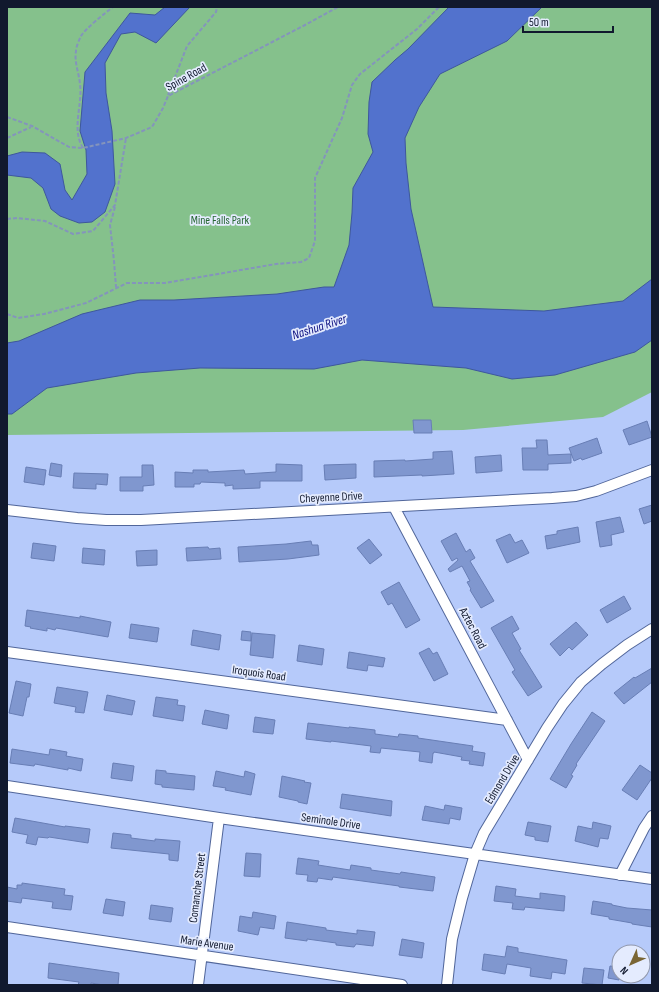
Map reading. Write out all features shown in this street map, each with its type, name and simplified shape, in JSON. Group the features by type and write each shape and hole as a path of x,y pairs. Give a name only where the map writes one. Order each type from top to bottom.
{"street":[{"name":"Cheyenne Drive","path":"7,510 77,518 141,520 544,499 586,494 607,488 652,470"},
{"name":"Aztec Road","path":"394,507 528,760"},
{"name":"Edmond Drive","path":"447,985 452,939 475,854 484,833 547,728 563,704 581,682 627,645 652,629"},
{"name":"Iroquois Road","path":"7,652 507,720"},
{"name":"Seminole Drive","path":"7,786 219,818 652,879"},
{"path":"620,875 644,828 652,816"},
{"name":"Comanche Street","path":"198,985 219,818"},
{"name":"Marie Avenue","path":"7,927 402,985"}],"path":[{"path":"82,148 79,142 77,120 80,85 76,50 82,35 113,7"},
{"path":"168,96 187,46 216,12 217,7"},
{"name":"Spine Road","path":"7,117 32,126 69,147 82,148 126,138 152,127 164,108 168,96 338,7"},
{"path":"7,314 18,318 44,314 86,303 127,283 165,283 276,264 301,262 309,258 315,241 314,178 342,118 352,85 360,74 417,29 439,7"},
{"path":"7,138 32,126"},
{"path":"116,288 110,225 115,206 126,138"},
{"path":"7,219 17,218 45,221 73,234 93,231 115,206"}],"green space":[{"name":"Mine Falls Park","path":"7,7 652,7 652,392 603,417 463,430 7,435"}],"water":[{"path":"165,7 190,7 156,43 135,32 121,34 105,63 106,93 112,131 115,184 105,212 92,222 79,223 60,216 51,209 43,188 31,178 7,175 7,156 22,152 45,153 60,164 65,190 72,200 87,174 86,150 80,131 85,72 130,13 155,15"},
{"name":"Nashua River","path":"449,7 542,7 507,41 440,74 419,107 405,138 411,209 433,307 544,311 623,301 652,279 652,340 635,352 555,375 512,379 466,368 362,360 314,369 200,368 136,373 47,388 12,414 7,414 7,343 19,341 82,314 140,300 174,300 277,294 324,287 334,287 349,245 353,188 373,152 368,134 369,102 372,82 408,49"}],"building":[{"path":"413,420 431,420 432,433 414,433"},
{"path":"647,421 652,437 629,445 623,430"},
{"path":"597,438 602,453 582,460 581,458 574,461 569,448"},
{"path":"536,440 547,440 548,455 571,454 571,463 548,464 548,470 523,470 522,448 537,448"},
{"path":"452,451 454,474 374,477 374,461 433,459 433,452"},
{"path":"501,455 502,471 476,473 475,457"},
{"path":"51,463 62,465 61,477 49,475"},
{"path":"276,464 302,465 302,481 260,481 260,488 233,489 233,485 225,486 225,483 201,482 200,484 194,484 194,487 175,487 175,472 193,473 193,470 208,470 208,472 244,470 245,474 276,472"},
{"path":"356,464 356,478 325,480 324,465"},
{"path":"142,465 153,465 154,485 143,486 143,491 120,491 120,477 142,477"},
{"path":"26,467 46,470 44,485 24,482"},
{"path":"74,473 108,474 107,485 96,484 96,489 73,488"},
{"path":"652,505 652,521 644,524 639,509"},
{"path":"620,517 624,532 611,535 612,545 600,547 596,522"},
{"path":"578,527 580,542 547,549 545,536 557,534 557,531"},
{"path":"456,533 466,552 470,549 475,558 470,561 494,601 481,608 470,590 471,589 467,582 470,581 462,566 450,572 448,569 458,560 457,558 452,561 441,541"},
{"path":"510,534 515,543 522,540 529,553 507,563 496,540"},
{"path":"369,539 382,555 370,564 357,548"},
{"path":"311,541 312,545 318,545 319,555 288,559 239,562 238,547"},
{"path":"33,543 56,546 54,561 31,558"},
{"path":"208,547 209,549 220,548 221,559 187,561 186,548"},
{"path":"83,548 105,550 104,565 82,563"},
{"path":"157,550 157,565 137,566 136,551"},
{"path":"399,582 420,620 406,628 392,603 388,605 381,592"},
{"path":"624,596 631,609 607,623 600,610"},
{"path":"27,610 80,618 80,616 111,622 108,637 56,628 55,630 47,628 47,631 30,628 31,627 25,626"},
{"path":"512,616 519,629 512,633 521,649 519,650 542,687 528,696 512,672 515,670 491,628"},
{"path":"576,622 588,635 572,650 569,647 560,656 550,644"},
{"path":"131,624 159,628 157,642 129,638"},
{"path":"193,630 221,635 219,650 191,645"},
{"path":"242,631 251,632 251,641 241,640"},
{"path":"252,633 275,635 273,658 250,655"},
{"path":"299,645 324,649 322,665 297,661"},
{"path":"429,648 433,654 437,652 448,674 434,681 419,653"},
{"path":"349,652 385,658 383,667 368,665 367,671 347,668"},
{"path":"652,668 652,682 624,704 614,693 634,677 635,678"},
{"path":"16,681 31,684 29,697 27,697 23,716 9,713"},
{"path":"57,687 88,692 84,713 75,712 76,707 54,703"},
{"path":"107,695 135,701 132,715 104,710"},
{"path":"156,697 178,700 177,705 185,706 183,721 153,716"},
{"path":"205,710 229,715 227,729 202,724"},
{"path":"592,712 605,721 576,764 577,765 571,775 573,776 566,788 550,779"},
{"path":"255,717 275,720 273,734 253,732"},
{"path":"308,723 375,730 375,734 398,737 399,734 418,736 418,738 473,746 472,751 485,753 483,766 469,764 470,761 461,760 462,757 434,752 432,763 419,761 420,752 381,748 380,753 370,752 371,746 306,739"},
{"path":"12,749 49,755 50,749 67,752 66,756 83,759 81,771 35,764 34,766 10,763"},
{"path":"113,763 134,766 132,781 111,778"},
{"path":"640,765 652,773 652,778 637,800 622,790"},
{"path":"156,770 166,771 166,773 195,776 194,790 162,787 162,785 155,784"},
{"path":"216,771 244,777 245,771 255,774 251,795 213,786"},
{"path":"282,776 311,783 307,804 279,797"},
{"path":"342,794 392,801 391,816 340,808"},
{"path":"445,805 462,808 460,820 450,818 449,824 422,820 425,806 444,810"},
{"path":"15,818 65,827 90,829 88,843 49,837 38,837 36,845 26,843 28,835 12,832"},
{"path":"528,822 551,826 548,842 535,840 535,837 525,835"},
{"path":"593,822 611,826 608,839 600,838 598,847 575,841 578,826 592,829"},
{"path":"113,833 131,835 131,838 155,841 155,839 180,841 178,861 169,860 169,854 111,848"},
{"path":"246,853 261,854 260,877 244,876"},
{"path":"298,858 319,861 318,865 350,870 351,865 371,868 371,870 400,874 401,872 435,877 433,891 333,877 332,880 318,878 317,882 307,881 308,875 296,874"},
{"path":"22,883 65,889 64,895 73,896 71,910 52,908 53,902 22,898 21,903 7,901 7,887 17,889 17,885 22,885"},
{"path":"496,886 516,889 515,896 540,899 540,893 565,896 564,911 525,907 524,910 512,909 513,903 494,901"},
{"path":"106,899 125,902 123,916 103,913"},
{"path":"593,901 627,908 652,910 652,927 632,924 609,919 609,917 591,914"},
{"path":"151,905 173,908 171,922 149,919"},
{"path":"253,912 276,916 274,929 260,927 258,935 238,931 240,916 252,918"},
{"path":"287,922 326,928 326,930 357,934 357,930 375,932 373,946 356,944 354,947 307,939 307,941 285,938"},
{"path":"402,939 424,943 422,958 399,955"},
{"path":"507,946 518,948 518,952 567,960 565,974 552,972 551,979 530,976 531,968 507,964 505,974 482,970 484,954 505,957"},
{"path":"49,963 119,973 118,985 91,983 91,985 78,985 79,982 48,978"},
{"path":"610,966 611,966 611,979 608,978"},
{"path":"584,968 604,970 602,985 582,983"}]}
